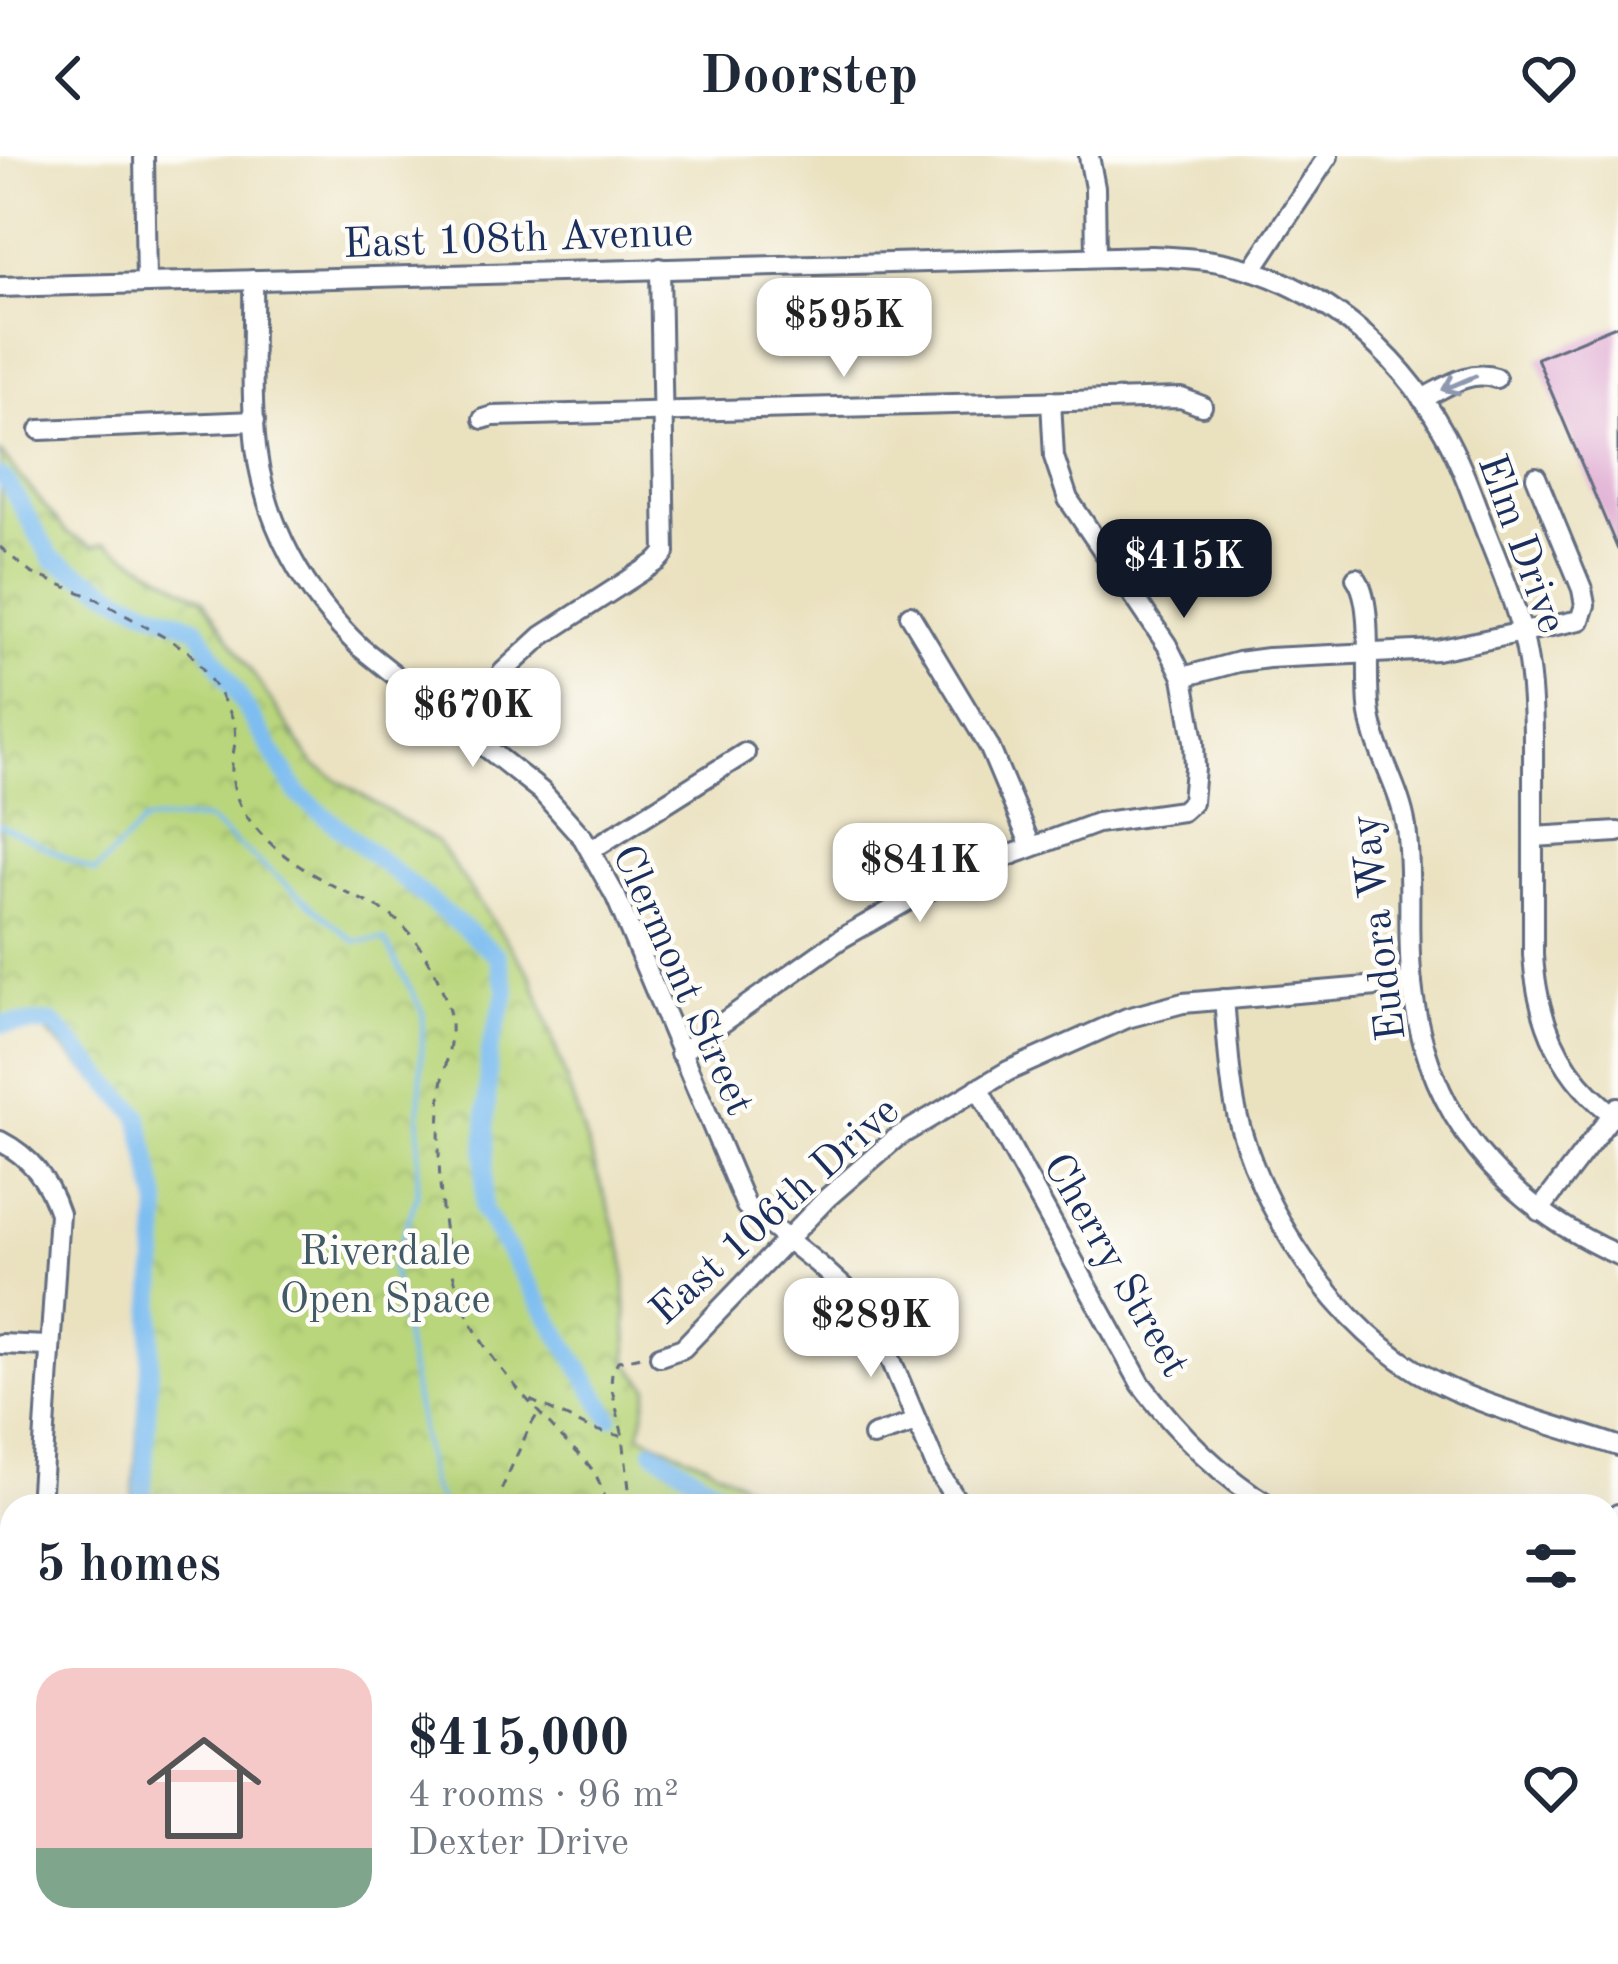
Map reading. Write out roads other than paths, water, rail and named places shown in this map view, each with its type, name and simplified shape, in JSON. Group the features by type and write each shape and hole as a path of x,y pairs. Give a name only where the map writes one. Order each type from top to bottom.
{"street":[{"path":"144,156 146,283"},
{"path":"1089,156 1095,188 1096,257"},
{"path":"1252,270 1328,156"},
{"name":"East 108th Avenue","path":"0,287 1096,257 1195,258 1252,270"},
{"path":"460,724 523,652 665,553 659,268"},
{"name":"Elm Drive","path":"1252,270 1297,290 1347,321 1401,370 1443,430 1463,474 1523,634 1532,711 1534,979 1543,1021 1561,1059 1588,1093 1616,1113"},
{"name":"Clermont Street","path":"253,280 255,443 278,531 312,594 362,648 542,791 591,850 616,897 746,1207 850,1294 875,1322 938,1471 952,1494"},
{"path":"1422,399 1472,375 1496,378"},
{"path":"483,419 1181,398 1202,406"},
{"path":"680,1052 842,938 916,896 1097,823 1188,807 1194,795 1194,741 1183,676 1068,499 1054,457 1051,401"},
{"path":"40,430 255,421"},
{"path":"1183,676 1268,658 1436,650 1580,620 1585,604 1582,589 1536,477"},
{"name":"Eudora Way","path":"1356,578 1366,606 1374,735 1407,831 1412,983 1433,1075 1462,1132 1487,1164 1539,1211 1618,1255"},
{"path":"910,616 989,746 1031,846"},
{"path":"591,850 745,753"},
{"path":"1533,837 1618,832"},
{"name":"East 106th Drive","path":"659,1356 682,1348 826,1198 874,1155 1008,1071 1127,1018 1171,1005 1412,983"},
{"path":"1223,999 1233,1093 1250,1153 1285,1227 1333,1297 1388,1351 1452,1390 1618,1446"},
{"name":"Cherry Street","path":"978,1088 1141,1384 1203,1456 1252,1494"},
{"path":"1539,1211 1616,1113"},
{"path":"0,1141 42,1176 58,1213 41,1494"},
{"path":"0,1344 49,1346"},
{"path":"873,1436 917,1422"}],"waterway":[{"path":"0,476 52,559 128,601 197,628 298,794 497,955 507,991 489,1050 483,1210 610,1417"},
{"path":"0,825 95,872 146,820 207,819 354,941 385,940 423,1013 417,1196 392,1266 435,1494"},
{"path":"0,1024 53,1023 139,1116 159,1204 143,1494"},
{"path":"653,1450 723,1494"}],"park label":[{"name":"Riverdale Open Space","path":"385,1273"}]}
